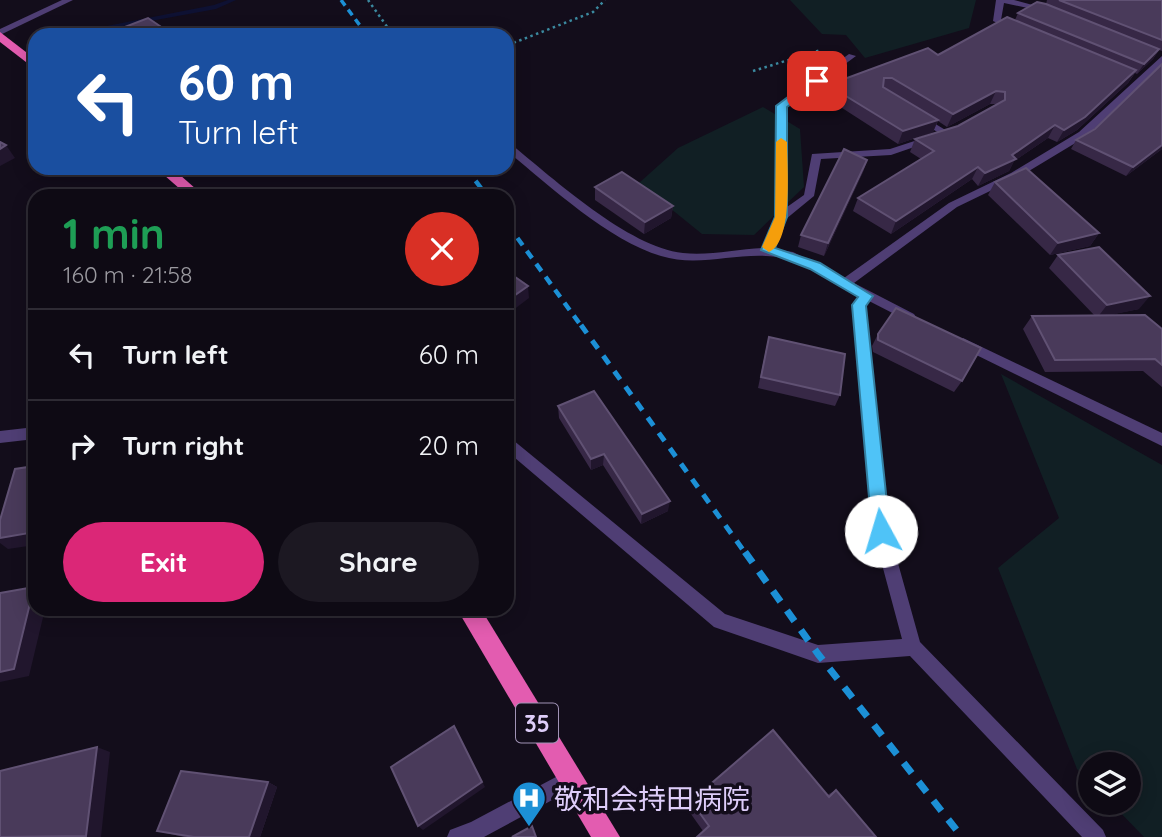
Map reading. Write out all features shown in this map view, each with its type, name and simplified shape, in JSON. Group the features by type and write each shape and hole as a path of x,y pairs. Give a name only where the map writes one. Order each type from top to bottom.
{"highway":[{"path":"0,34 28,59"},
{"path":"172,175 188,189"},
{"name":"35","path":"472,616 606,837"}],"street":[{"path":"0,34 69,0"},
{"path":"1020,31 997,20 1002,0 1055,13"},
{"path":"845,283 953,205 1015,175 1083,134 1162,58 1150,51"},
{"path":"768,250 781,217 782,106 852,56"},
{"path":"1127,76 1139,81"},
{"path":"904,108 947,134"},
{"path":"781,217 809,196 816,156 891,152 947,134 959,127"},
{"path":"514,151 635,242 662,255 685,258 768,250 806,262 866,296 920,322"},
{"path":"866,296 859,305 881,531 912,647 1096,837"},
{"path":"954,339 1162,440"},
{"path":"0,436 28,434"},
{"path":"514,449 719,621 818,654 912,647"},
{"path":"457,837 475,831 571,779"}],"path":[{"path":"368,0 388,28"},
{"path":"514,43 593,12 605,0"},
{"path":"753,71 839,45 852,56"}],"shaded area":[{"path":"790,0 976,0 969,28 865,58 846,35 822,34"},
{"path":"763,107 800,129 804,187 754,235 702,234 639,183 678,148"},
{"path":"1001,374 1162,465 1162,837 1144,837 1123,815 1141,815 1141,752 1078,752 1077,769 998,568 1059,518"}],"building":[{"path":"1059,0 1162,0 1162,40"},
{"path":"1037,2 1159,49 1144,64 1018,13"},
{"path":"1007,17 1136,70 1085,117 1064,130 1055,125 1012,155 1016,159 985,173 978,167 896,221 858,198 934,151 915,139 958,126 1005,100 1005,92 996,91 953,114 892,78 884,78 883,87 938,120 903,131 828,85 928,48 938,55"},
{"path":"148,18 163,28 122,28"},
{"path":"1162,64 1162,145 1133,167 1076,140 1095,129"},
{"path":"844,149 867,160 828,243 801,235"},
{"path":"1026,168 1099,233 1058,243 995,182"},
{"path":"622,172 673,206 645,222 595,187"},
{"path":"1099,247 1150,296 1107,305 1058,255"},
{"path":"514,276 528,286 514,296"},
{"path":"896,308 981,348 962,381 878,340 878,334"},
{"path":"1145,315 1162,329 1162,365 1155,359 1055,360 1032,316"},
{"path":"769,337 845,354 840,395 761,377"},
{"path":"594,391 670,501 642,514 604,454 591,459 558,406"},
{"path":"28,467 28,533 0,538 0,520 15,469"},
{"path":"28,588 28,612 14,669 0,672 0,593"},
{"path":"454,726 482,782 418,826 391,767"},
{"path":"773,730 829,797 836,790 876,837 697,837 709,826 691,801"},
{"path":"97,747 86,836 0,837 0,771"},
{"path":"181,771 268,782 249,837 194,837 157,831"},
{"path":"532,826 536,837 512,837"}],"waterway":[{"path":"102,28 216,7 233,0"}],"railway":[{"path":"341,0 362,28"},
{"path":"471,175 482,189"},
{"path":"514,233 582,327"},
{"path":"581,325 746,554"},
{"path":"745,552 818,654 962,837"}],"slow traffic":[{"path":"769,247 781,217 781,142"}],"place":[{"name":"敬和会持田病院","path":"529,828"}],"route":[{"path":"817,81 782,106 781,217 768,250 815,266 866,296 859,305 881,531"}]}
